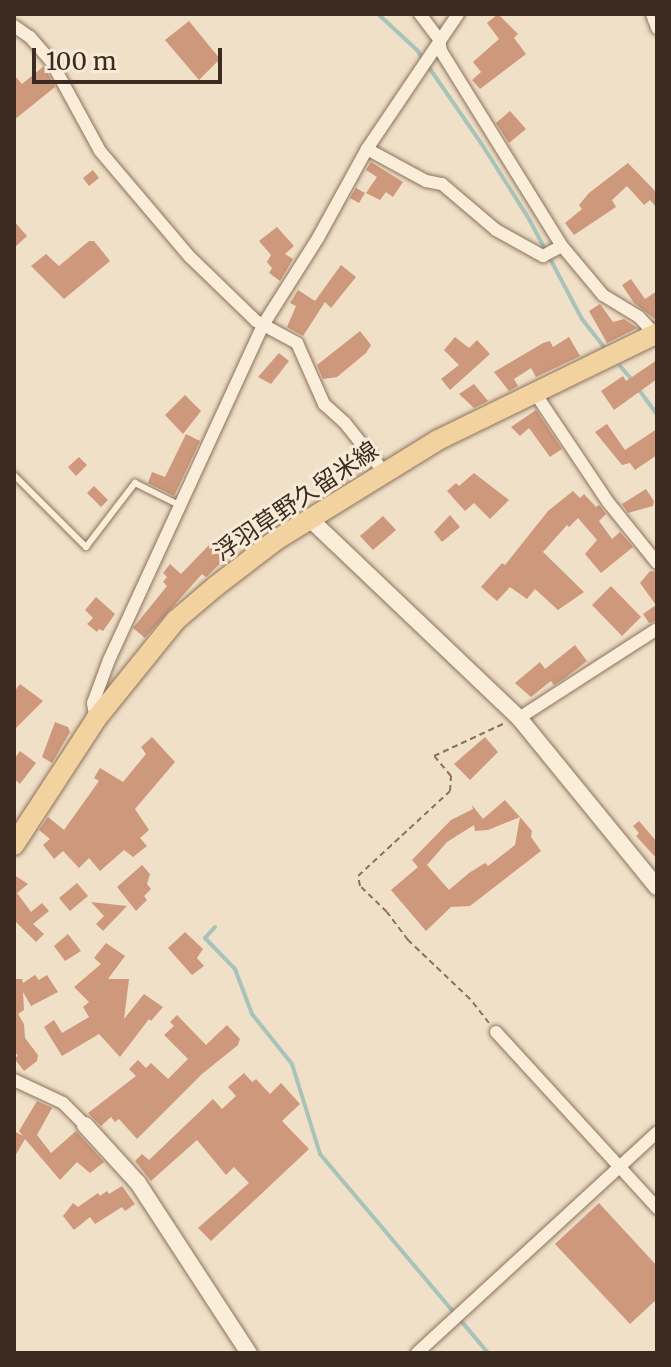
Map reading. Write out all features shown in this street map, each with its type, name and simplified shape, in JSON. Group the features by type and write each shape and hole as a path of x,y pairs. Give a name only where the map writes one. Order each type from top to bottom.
{"main road":[{"name":"浮羽草野久留米線","path":"14,845 96,719 176,620 276,540 384,472 656,334"}],"street":[{"path":"420,14 439,39 441,51 552,251 603,295 639,317 656,334"},
{"path":"96,719 93,703 109,660 182,507 209,437 263,325 318,238 367,149 458,14"},
{"path":"652,14 657,28"},
{"path":"14,26 30,37 51,61 100,151 190,257 243,310 297,343 324,404 345,423 384,472"},
{"path":"367,149 426,181 442,184 496,230 552,251"},
{"path":"535,393 608,502 657,563"},
{"path":"310,519 519,718 657,887"},
{"path":"519,718 657,629"},
{"path":"496,1032 621,1165 657,1208"},
{"path":"14,1080 63,1103 138,1183 249,1353"},
{"path":"417,1353 657,1132"}],"lane":[{"path":"14,475 86,547 135,483 182,507"}],"path":[{"path":"496,1032 470,999 408,940 387,912 360,886 358,876 450,791 451,776 434,756 519,718"}],"building":[{"path":"498,14 518,34 514,38 526,54 480,89 472,80 481,72 473,62 499,39 487,23"},
{"path":"189,21 220,59 199,80 165,40"},
{"path":"44,66 55,87 14,120 14,75 22,84"},
{"path":"510,111 526,129 509,143 496,123"},
{"path":"371,162 403,182 393,197 386,192 380,200 366,193 377,177 366,170"},
{"path":"628,163 657,193 657,208 650,200 644,205 627,186 612,200 616,207 574,235 565,223 582,209 579,205 589,193"},
{"path":"93,170 99,178 89,186 83,178"},
{"path":"356,188 365,193 359,203 350,198"},
{"path":"14,221 27,236 14,248"},
{"path":"277,227 294,246 285,254 293,259 280,281 269,273 272,268 267,262 271,255 259,241"},
{"path":"89,241 94,241 110,261 64,299 31,266 46,254 59,266"},
{"path":"341,265 356,277 331,308 325,302 303,336 287,327 296,306 290,303 298,290 315,301"},
{"path":"631,279 645,299 657,291 656,320 634,303 622,285"},
{"path":"600,304 613,322 624,319 637,328 607,343 589,311"},
{"path":"360,331 371,345 366,353 337,377 323,379 317,365"},
{"path":"455,337 469,348 477,340 490,354 450,390 441,379 459,365 444,350"},
{"path":"569,337 580,356 536,377 531,368 514,379 518,386 509,391 494,372 543,343 550,341 553,347"},
{"path":"279,353 289,361 271,384 258,377"},
{"path":"657,360 657,379 614,410 601,391 623,376 626,381"},
{"path":"474,384 488,401 474,408 459,394"},
{"path":"185,395 201,411 183,434 165,415"},
{"path":"536,410 562,449 550,457 529,428 520,436 511,427"},
{"path":"607,424 625,450 657,429 657,455 635,470 630,463 622,465 595,432"},
{"path":"186,434 200,441 174,496 148,483 152,472 165,477"},
{"path":"79,457 87,465 76,476 68,467"},
{"path":"474,473 509,500 490,519 474,503 465,511 447,491 456,483 459,486"},
{"path":"94,486 108,500 101,507 87,493"},
{"path":"646,489 654,501 653,506 628,513 622,504"},
{"path":"573,491 580,498 584,494 596,507 599,505 606,514 599,521 612,539 620,532 633,547 601,573 585,554 597,540 578,518 569,527 567,525 543,552 584,592 558,610 535,589 527,599 510,587 497,601 481,587 502,563 505,565 548,511"},
{"path":"450,515 460,527 442,542 434,532"},
{"path":"383,516 396,530 373,550 360,536"},
{"path":"210,544 226,558 206,577 202,574 145,638 133,628 167,586 163,582 167,577 163,573 170,564 181,574"},
{"path":"650,571 657,572 657,620 649,623 643,614 656,605 640,583"},
{"path":"611,586 641,617 622,636 592,605"},
{"path":"96,597 115,614 103,631 99,629 97,632 87,624 93,618 85,610"},
{"path":"575,645 587,661 554,685 551,681 531,697 515,683 540,662 545,669"},
{"path":"20,684 43,701 14,730 14,692"},
{"path":"55,722 68,727 70,732 52,763 42,757"},
{"path":"152,737 175,762 135,809 149,830 140,838 147,846 133,857 124,850 100,871 89,858 79,868 63,851 54,859 43,845 50,839 39,830 48,817 64,830 99,781 94,778 100,768 123,782 146,754 141,747"},
{"path":"485,737 498,752 470,780 454,764"},
{"path":"20,751 36,763 20,784 14,779 14,759"},
{"path":"505,800 520,817 532,831 531,837 541,851 470,906 451,907 426,931 391,890 418,867 412,860 451,820 473,809 472,805 483,819","holes":["520,817 515,845 488,866 485,863 469,873 449,890 427,865 447,842 474,825 475,831 488,830"]},
{"path":"639,821 657,842 657,859 636,836 639,833 633,826"},
{"path":"142,865 150,874 147,884 151,889 144,896 147,900 136,911 117,887"},
{"path":"14,875 28,884 17,893 31,912 42,903 49,911 33,924 44,934 36,942 14,920"},
{"path":"77,883 88,896 70,911 59,898"},
{"path":"91,902 127,906 103,931 96,924 104,916"},
{"path":"185,932 203,949 197,958 204,966 192,975 168,948"},
{"path":"68,934 81,951 65,961 54,946"},
{"path":"106,943 125,956 108,979 129,979 124,1019 144,994 163,1007 151,1021 149,1019 120,1057 99,1034 62,1056 44,1027 54,1020 62,1033 89,1017 83,1007 89,1002 74,987 101,964 94,958"},
{"path":"35,975 39,980 47,975 58,992 31,1006 23,992 24,1010 18,1014 24,1024 25,1038 38,1055 37,1061 24,1071 14,1058 18,1056 14,1051 14,979 22,979 23,983"},
{"path":"177,1015 206,1045 227,1025 240,1039 238,1045 202,1074 137,1139 119,1119 115,1122 111,1117 101,1126 88,1113 136,1076 129,1069 138,1060 146,1068 151,1063 168,1079 188,1059 164,1035 174,1026 170,1022"},
{"path":"244,1073 252,1082 256,1079 270,1094 281,1083 300,1104 282,1121 309,1149 211,1241 198,1228 249,1183 234,1167 226,1175 197,1140 151,1181 135,1161 142,1154 149,1160 213,1099 222,1109 236,1096 228,1087"},
{"path":"37,1101 52,1108 37,1135 51,1153 76,1131 104,1162 90,1173 77,1162 60,1180 25,1139 14,1158 14,1131 23,1136 19,1131"},
{"path":"122,1186 135,1204 125,1211 122,1207 95,1224 90,1217 74,1230 63,1216 73,1203 78,1207 98,1193 100,1196 107,1191 109,1194"},
{"path":"599,1203 657,1266 657,1299 630,1324 555,1244"}],"waterway":[{"path":"378,14 417,50 481,143 529,219 582,319 607,351"},
{"path":"620,366 632,380"},
{"path":"637,387 657,415"},
{"path":"215,927 205,938 235,969 252,1014 292,1064 320,1154 488,1353"}]}
